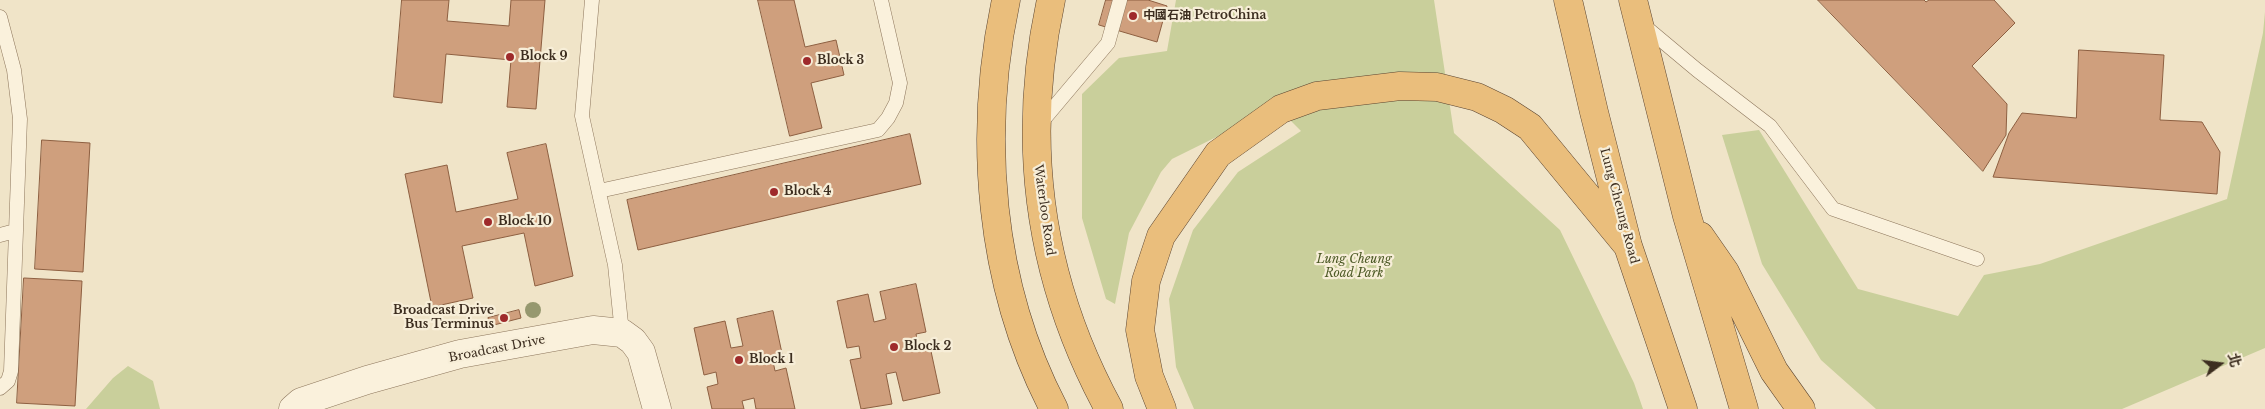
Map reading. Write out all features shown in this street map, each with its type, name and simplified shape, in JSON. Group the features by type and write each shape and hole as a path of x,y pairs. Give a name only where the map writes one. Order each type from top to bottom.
{"highway":[{"path":"1006,0 992,88 990,140 994,192 1012,297 1034,366 1054,409"},
{"name":"Waterloo Road","path":"1052,0 1042,54 1035,130 1041,204 1053,268 1062,303 1078,345 1109,409"},
{"name":"Lung Cheung Road","path":"1568,0 1628,246 1683,409"},
{"path":"1636,10 1687,216 1744,409"},
{"path":"1162,409 1149,376 1140,330 1146,281 1161,236 1218,154 1282,109 1316,96 1369,88 1437,87 1477,97 1530,127 1628,246"},
{"path":"1687,216 1725,272 1774,371 1801,409"}],"street":[{"name":"Broadcast Drive","path":"293,409 301,402 367,380 460,354 592,330 622,333"},
{"path":"622,333 633,341 641,352 657,409"}],"lane":[{"path":"592,0 582,116 615,265 622,333"},
{"path":"599,191 878,130 896,104 900,83 881,0"},
{"path":"1035,130 1108,43 1120,0"},
{"path":"1636,10 1697,70 1770,126 1833,209 1977,259"},
{"path":"0,17 14,70 19,111 12,371 8,381 0,388"},
{"path":"0,235 15,231"}],"green space":[{"name":"Lung Cheung Road Park","path":"1176,0 1434,0 1454,133 1560,230 1634,383 1643,409 1194,409 1176,367 1169,299 1193,230 1238,172 1301,131 1277,107 1172,159 1161,172 1129,233 1115,304 1106,299 1082,218 1082,94 1119,58 1167,51"},
{"path":"2265,12 2265,348 2122,409 1876,409 1821,360 1762,264 1722,135 1759,130 1858,289 1958,316 1984,275 2040,264 2227,199 2263,33"},
{"path":"128,366 153,381 160,409 86,409 113,378"}],"building":[{"name":"Block 9","path":"402,0 449,0 447,21 509,26 511,0 545,0 536,109 507,107 511,60 446,54 442,103 394,97"},
{"name":"Block 3","path":"758,0 794,0 805,47 836,40 844,75 811,83 822,128 790,136"},
{"name":"中國石油 PetroChina","path":"1106,0 1148,0 1167,6 1157,42 1099,25"},
{"path":"1818,0 1924,0 1926,2 1929,0 1994,0 2015,23 1972,66 2007,104 2006,135 1983,171"},
{"path":"2079,50 2164,55 2160,120 2202,122 2220,152 2217,194 1993,177 2009,133 2022,113 2076,118"},
{"name":"Block 4","path":"910,134 921,184 638,250 627,200"},
{"path":"42,140 90,143 83,272 35,269"},
{"name":"Block 10","path":"546,144 573,276 535,286 524,233 462,246 473,298 432,307 405,174 447,165 456,212 518,199 507,153"},
{"path":"24,278 82,281 75,406 17,403"},
{"name":"Block 2","path":"916,284 926,332 916,334 918,344 929,342 940,393 903,401 896,372 886,374 892,404 861,409 850,360 861,358 859,346 847,348 837,301 868,294 874,322 886,319 880,292"},
{"path":"519,310 521,318 490,326 488,318"},
{"name":"Block 1","path":"773,311 783,358 773,361 775,371 786,368 795,409 756,409 754,398 742,401 744,409 712,409 707,387 718,384 716,372 704,375 694,328 725,321 731,348 743,346 737,319"}],"place":[{"name":"中國石油 PetroChina","path":"1133,16"},
{"name":"Block 9","path":"510,57"},
{"name":"Block 3","path":"807,61"},
{"name":"Block 4","path":"774,192"},
{"name":"Block 10","path":"488,222"},
{"name":"Broadcast Drive Bus Terminus","path":"504,318"},
{"name":"Block 2","path":"894,347"},
{"name":"Block 1","path":"739,360"}]}
